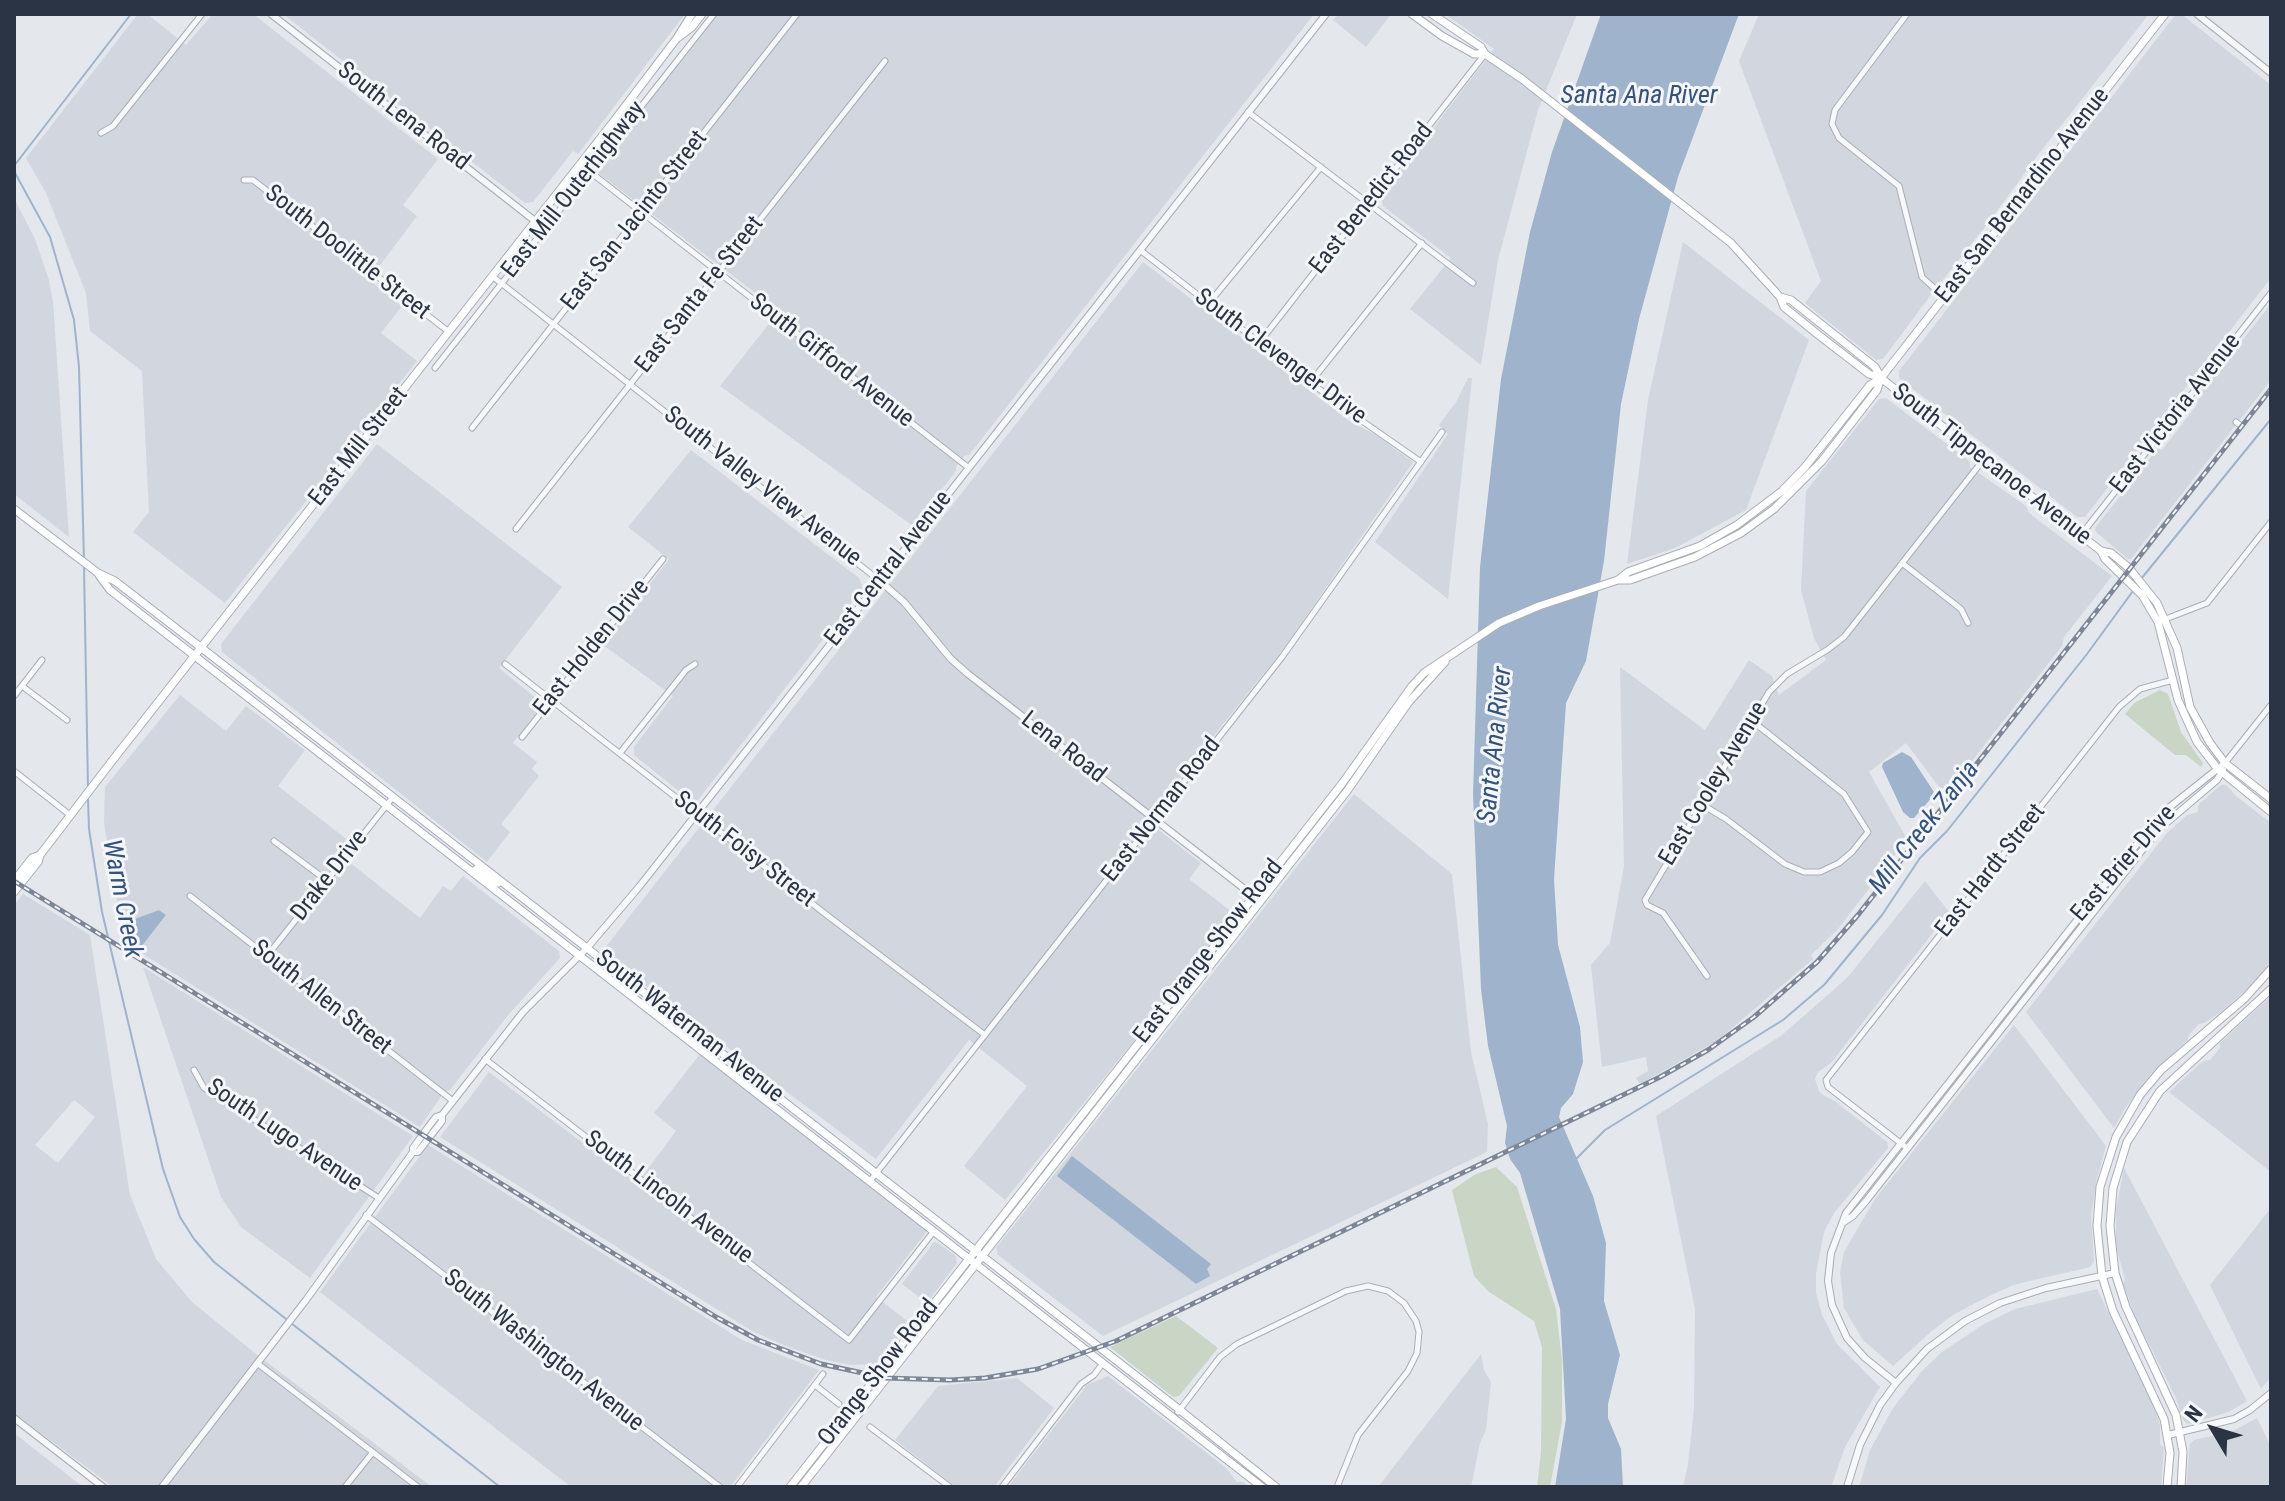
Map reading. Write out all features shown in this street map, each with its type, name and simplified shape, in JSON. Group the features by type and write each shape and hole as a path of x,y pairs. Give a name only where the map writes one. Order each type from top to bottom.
{"main road":[{"name":"East Mill Street","path":"14,892 70,815 580,164 692,14"},
{"name":"East Mill Street","path":"677,38 692,27 702,14"},
{"name":"South Tippecanoe Avenue","path":"1412,14 1474,54 1485,54"},
{"name":"South Tippecanoe Avenue","path":"1432,14 1481,47 1485,54 1522,79 1731,243 1780,297 1791,300 1875,367 1881,378 2101,551 2105,559 2146,586 2177,648 2182,678 2195,718 2225,763 2271,799"},
{"name":"East San Bernardino Avenue","path":"1881,378 2165,14"},
{"name":"East Orange Show Road","path":"971,1260 1299,845 1424,673 1486,630 1514,616 1618,580 1630,580 1694,553 1782,491 1811,461 1870,385 1881,378"},
{"name":"South Waterman Avenue","path":"14,509 159,615 198,651 386,805 1262,1487"},
{"name":"South Waterman Avenue","path":"98,573 110,590 198,651 393,797 1276,1487"},
{"name":"South Tippecanoe Avenue","path":"2133,578 2162,620 2173,680 2190,730 2220,771 2271,812"},
{"path":"110,590 115,587 150,614 159,615"},
{"path":"2173,680 2182,678"},
{"name":"East Mill Street","path":"14,881 32,858 40,855"},
{"path":"472,872 477,869 511,888"},
{"path":"2167,1487 2170,1463 2168,1435 2153,1392 2113,1311 2102,1276 2097,1242 2099,1199 2109,1155 2140,1095 2161,1070 2245,998 2271,969"},
{"path":"2181,1487 2181,1432 2170,1397 2130,1318 2115,1273 2110,1240 2112,1200 2121,1158 2150,1104 2172,1078 2271,989"},
{"name":"Orange Show Road","path":"790,1487 971,1260"},
{"name":"Orange Show Road","path":"801,1487 971,1260"}],"street":[{"path":"101,133 113,126 202,14"},
{"name":"South Lena Road","path":"271,14 535,221"},
{"name":"East Mill Outerhighway","path":"435,368 714,14"},
{"name":"East San Jacinto Street","path":"472,428 797,14"},
{"name":"East Central Avenue","path":"162,1487 306,1300 436,1117 442,1115 523,1012 611,923 1326,14"},
{"path":"1907,14 1835,110 1832,127 1842,141 1899,186 1922,277 1944,297"},
{"path":"2197,14 2271,73"},
{"name":"East Benedict Road","path":"1259,343 1485,54"},
{"name":"East Santa Fe Street","path":"516,529 885,61"},
{"path":"1248,112 1473,283"},
{"name":"South Gifford Avenue","path":"580,164 969,468"},
{"path":"1209,303 1321,167"},
{"name":"South Doolittle Street","path":"244,180 253,180 449,332"},
{"path":"1310,383 1422,243"},
{"name":"South Clevenger Drive","path":"1140,250 1310,383 1421,462"},
{"name":"South Valley View Avenue","path":"492,276 880,581"},
{"name":"East Victoria Avenue","path":"2081,535 2271,293"},
{"name":"East Norman Road","path":"870,1181 1282,657 1442,432"},
{"name":"East Cooley Avenue","path":"1707,976 1663,913 1647,905 1645,900 1769,692 1787,674 1844,637 1984,459"},
{"path":"2162,620 2207,603 2271,522"},
{"name":"East Holden Drive","path":"522,737 663,559"},
{"path":"1902,563 1961,609 1968,623"},
{"name":"Lena Road","path":"880,581 904,602 951,659 968,674 1257,898"},
{"path":"14,696 42,660"},
{"name":"South Foisy Street","path":"505,664 985,1035"},
{"path":"620,753 686,670 695,664"},
{"name":"East Hardt Street","path":"1904,1146 1826,1083 2119,707 2140,689 2173,680"},
{"path":"22,686 67,720"},
{"path":"2225,763 2271,705"},
{"path":"1701,804 1798,871 1815,873 1833,867 1868,832 1848,798 1751,720"},
{"name":"East Brier Drive","path":"1896,1383 1855,1348 1836,1317 1829,1291 1828,1270 1834,1240 1846,1213 1904,1146 2161,814 2220,771 2225,763"},
{"path":"14,771 70,815"},
{"name":"Drake Drive","path":"267,957 393,797"},
{"path":"274,841 326,880"},
{"name":"South Allen Street","path":"190,896 453,1101"},
{"name":"South Lincoln Avenue","path":"485,1059 849,1340 934,1231"},
{"name":"South Lugo Avenue","path":"194,1070 204,1088 379,1198"},
{"name":"South Washington Avenue","path":"366,1215 720,1487"},
{"path":"1847,1487 1870,1424 1896,1383 1927,1349 1965,1321 2021,1295 2115,1273"},
{"path":"1173,1417 1220,1357 1237,1344 1346,1291 1368,1286 1382,1289 1395,1295 1411,1310 1419,1332 1417,1353 1408,1371 1358,1435 1337,1487"},
{"path":"257,1363 418,1487"},
{"path":"1002,1487 1081,1384 1094,1375 1103,1363"},
{"path":"737,1487 823,1374"},
{"path":"815,1385 839,1404"},
{"path":"2168,1435 2234,1419 2271,1393"},
{"path":"14,1418 103,1487"},
{"path":"870,1427 950,1487"},
{"path":"345,1487 373,1452"}],"shaded area":[{"path":"138,14 147,14 186,45 213,14 253,14 438,159 403,205 417,216 369,280 402,306 381,333 417,361 225,603 133,532 149,512 142,371 90,331 86,293 46,193 26,158"},
{"path":"283,14 685,14 578,154 573,151 533,202 525,203"},
{"path":"717,14 1314,14 969,455 964,456 913,526 720,386 779,311 597,172 597,168"},
{"path":"1339,14 1391,14 1366,47 1333,20"},
{"path":"1445,14 1577,14 1538,110 1498,260 1481,365 1410,309 1451,258 1383,206 1381,196 1494,49"},
{"path":"1759,14 2149,14 1883,359 1876,360 1805,303 1821,281 1739,61"},
{"path":"2176,14 2181,14 2271,85 2271,278 2085,517 2077,517 1899,378 1899,371"},
{"path":"14,198 35,239 53,302 69,537 14,494"},
{"path":"1683,242 1809,340 1746,510 1675,548 1627,564 1648,400"},
{"path":"1143,262 1349,421 1376,435 1413,462 1285,647 1146,820 1201,863 1189,879 1236,915 1005,1200 964,1166 1027,1086 969,1040 876,1159 606,955 604,949"},
{"path":"2271,304 2271,380 2128,559 2095,528 2158,448 2162,450 2196,406 2203,390"},
{"path":"1468,378 1472,378 1448,599 1375,542 1448,434 1439,425"},
{"path":"1886,398 2112,576 2064,637 2062,646 1961,775 1943,792 1906,743 1869,772 1907,839 1838,929 1811,955 1813,959 1717,1041 1640,1084 1636,1078 1648,1071 1646,1057 1602,1067 1591,965 1610,943 1624,866 1620,667 1705,730 1749,660 1772,676 1779,695 1826,660 1814,638 1801,590 1806,491 1879,399"},
{"path":"377,444 562,587 499,668 543,704 513,743 537,762 532,769 539,776 501,824 510,832 487,862 222,652 221,644"},
{"path":"691,450 859,578 863,588 698,800 690,800 634,755 634,747 673,696 603,645 669,559 628,527"},
{"path":"180,695 226,731 246,706 305,750 278,786 349,841 339,854 420,918 443,886 451,891 463,876 559,951 560,958 509,1014 420,1127 138,951 166,915 159,910 121,924 104,823 105,787"},
{"path":"2221,785 2226,785 2271,823 2271,961 2254,983 2221,1012 2199,1024 2188,1040 2151,1074 2114,1128 2026,1012 2167,833 2187,815 2198,812 2198,805"},
{"path":"1354,794 1452,874 1471,1052 1488,1124 1487,1152 1103,1336 998,1255 996,1248"},
{"path":"1925,881 1949,912 1831,1063 1818,1072 1815,1079 1823,1095 1887,1142 1888,1148 1834,1213 1824,1232 1816,1274 1816,1293 1822,1315 1837,1344 1880,1387 1845,1447 1831,1487 1683,1487 1694,1408 1695,1309 1656,1116 1782,1035 1847,978"},
{"path":"23,894 90,935 130,1195 156,1259 192,1302 432,1487 113,1487 14,1413 14,905","holes":["74,1100 95,1117 58,1163 35,1145"]},
{"path":"143,967 413,1136 310,1278 241,1227 221,1197"},
{"path":"2271,996 2271,1172 2169,1092 2203,1061 2210,1060 2220,1048 2220,1043"},
{"path":"2014,1025 2106,1146 2091,1216 2094,1261 2090,1267 2013,1285 1979,1301 1933,1330 1893,1366 1863,1340 1844,1308 1840,1273 1844,1252 1875,1199"},
{"path":"700,1054 927,1231 876,1297 910,1323 877,1364 850,1365 826,1360 752,1331 440,1137 489,1072 637,1184 676,1131 654,1113"},
{"path":"428,1145 742,1340 819,1370 730,1487 571,1487 320,1292"},
{"path":"2124,1168 2247,1401 2229,1412 2188,1424 2183,1420 2176,1398 2136,1318 2123,1284 2125,1279 2116,1247 2116,1209"},
{"path":"2271,1208 2271,1377 2261,1389 2210,1285"},
{"path":"934,1242 956,1256 957,1263 927,1303 902,1284"},
{"path":"2097,1289 2160,1425 2160,1444 2164,1448 2161,1487 1859,1487 1870,1450 1893,1408 1922,1371 1942,1352 1984,1324 2015,1309"},
{"path":"1481,1354 1484,1370 1491,1382 1486,1430 1480,1443 1471,1487 1378,1487"},
{"path":"1108,1376 1226,1468 1237,1482 1249,1487 1008,1487 1087,1385"},
{"path":"1017,1378 1054,1408 994,1487 956,1487 895,1440 938,1386"},
{"path":"2257,1418 2271,1447 2271,1487 2186,1487 2190,1444 2194,1440 2233,1431"},
{"path":"14,1433 83,1487 14,1487"}],"green space":[{"path":"2160,690 2168,694 2181,732 2203,763 2201,767 2186,755 2175,755 2125,714 2134,703"},
{"path":"1496,1167 1517,1187 1556,1309 1562,1360 1562,1422 1550,1487 1537,1487 1541,1452 1542,1347 1534,1321 1489,1292 1474,1276 1452,1190 1476,1174"},
{"path":"1176,1316 1218,1348 1179,1396 1173,1397 1110,1347"}],"water":[{"name":"Santa Ana River","path":"1601,14 1739,14 1678,177 1639,319 1621,404 1604,561 1586,661 1566,703 1554,879 1558,945 1580,1027 1583,1062 1573,1094 1561,1108 1559,1117 1593,1196 1606,1243 1604,1301 1620,1355 1608,1404 1608,1418 1621,1449 1623,1487 1555,1487 1566,1419 1560,1309 1520,1173 1510,1159 1505,1143 1507,1126 1488,1046 1481,989 1473,794 1480,567 1501,379 1530,232 1552,152"},
{"path":"1902,752 1911,757 1934,792 1914,818 1903,812 1882,767 1883,763"},
{"path":"159,910 166,915 138,951 129,946 121,924"},
{"path":"1072,1156 1211,1264 1207,1269 1210,1276 1196,1284 1057,1176"}],"waterway":[{"path":"14,166 131,14"},
{"name":"Warm Creek","path":"14,171 50,237 74,320 79,367 84,561"},
{"name":"Mill Creek Zanja","path":"2141,579 2271,419"},
{"name":"Warm Creek","path":"84,567 88,789"},
{"name":"Mill Creek Zanja","path":"1576,1159 1605,1130 1783,1020 1824,985 1882,915 1920,858 1947,831 2133,591"},
{"name":"Warm Creek","path":"88,799 89,829 102,912 163,1169 180,1217 214,1262 286,1319"},
{"name":"Warm Creek","path":"291,1323 500,1487"}],"railway":[{"path":"14,881 716,1317 758,1340 821,1364 886,1378 985,1378 1038,1369 1116,1341 1660,1077 1708,1050 1754,1017 1817,962 1858,915 2271,389"}]}
